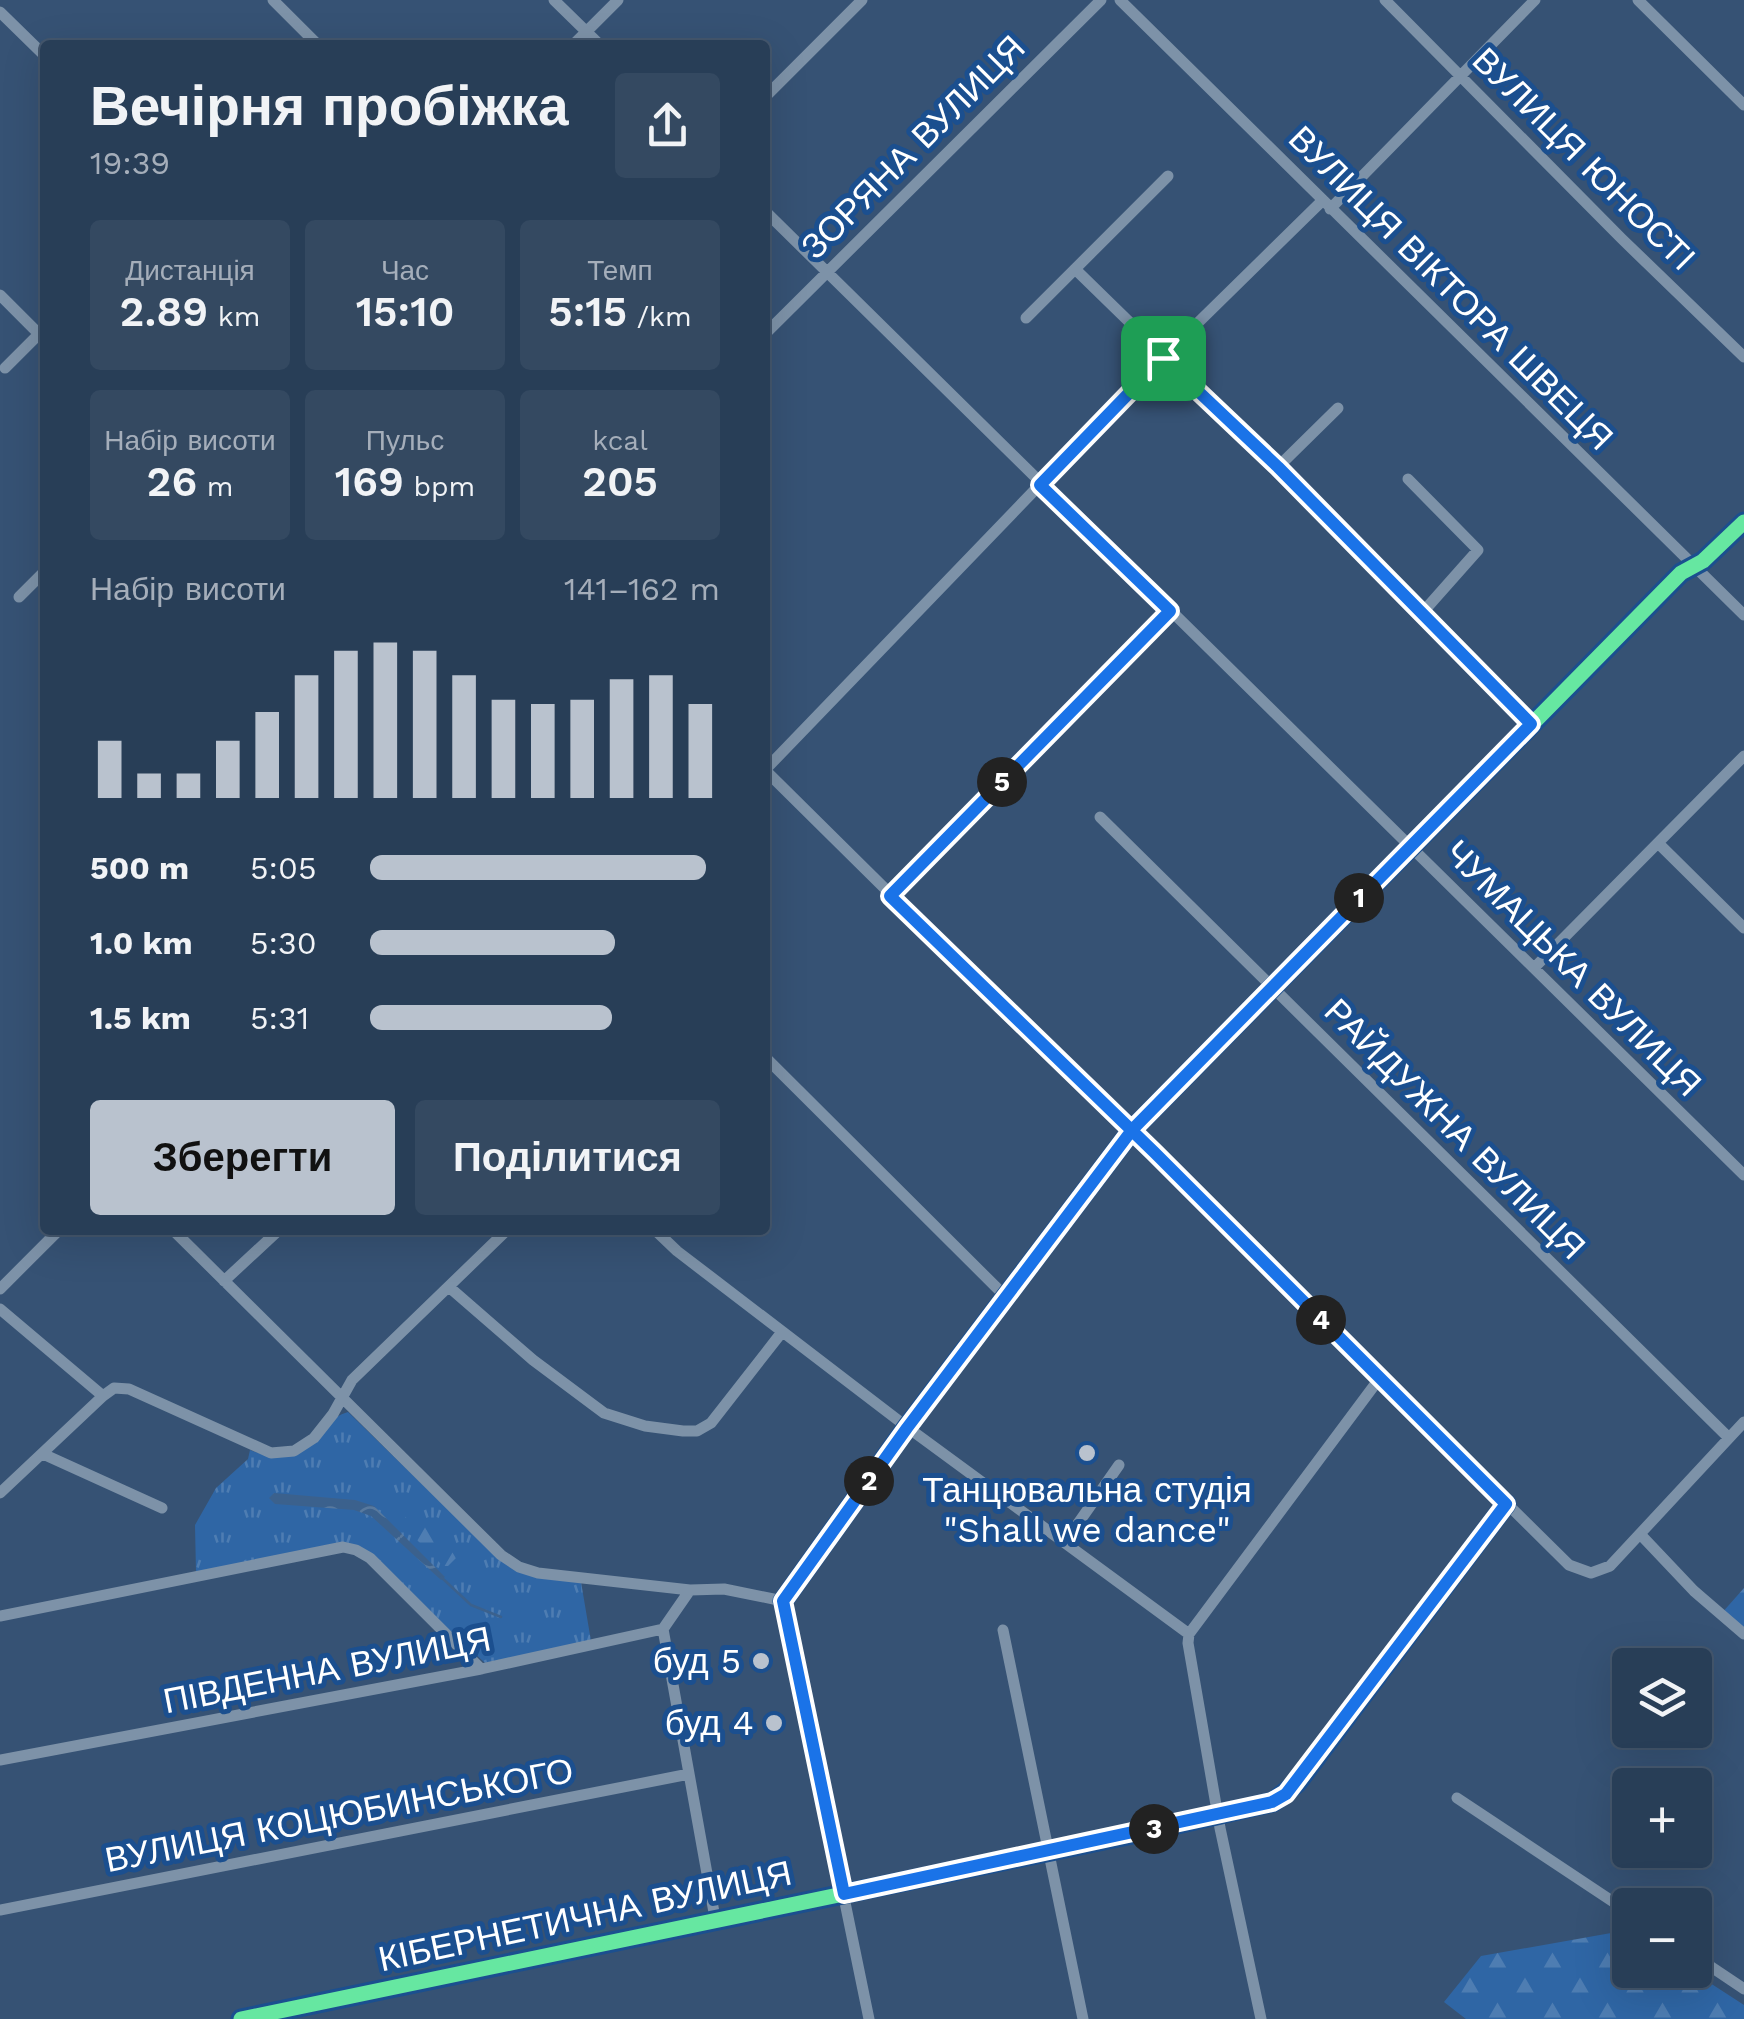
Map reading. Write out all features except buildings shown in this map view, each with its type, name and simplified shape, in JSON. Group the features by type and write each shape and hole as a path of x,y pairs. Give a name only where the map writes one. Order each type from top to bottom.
{"street":[{"path":"273,0 313,40"},
{"path":"554,0 595,40"},
{"path":"578,40 618,0"},
{"path":"770,93 862,0"},
{"name":"ЗОРЯНА ВУЛИЦЯ","path":"770,329 1100,0"},
{"name":"ВУЛИЦЯ ВІКТОРА ШВЕЦЯ","path":"1120,0 1744,614"},
{"name":"ВУЛИЦЯ ЮНОСТІ","path":"1385,0 1744,356"},
{"path":"770,765 1163,358 1535,0"},
{"path":"1638,0 1744,105"},
{"path":"0,12 40,51"},
{"path":"1026,318 1168,176"},
{"name":"ЧУМАЦЬКА ВУЛИЦЯ","path":"770,216 1744,1175"},
{"path":"1074,269 1424,612 1531,724"},
{"path":"0,295 40,329"},
{"path":"5,368 40,333"},
{"path":"1278,467 1338,408"},
{"path":"1408,479 1478,550 1424,612"},
{"path":"869,2019 783,1601 907,1428 1132,1130 1681,573 1695,566 1744,522"},
{"path":"19,596 40,576"},
{"path":"890,896 1170,611"},
{"path":"1534,968 1744,756"},
{"path":"770,775 1569,1565 1599,1573 1610,1566 1744,1422"},
{"name":"РАЙДУЖНА ВУЛИЦЯ","path":"1100,818 1729,1438"},
{"path":"1658,843 1744,928"},
{"path":"770,1062 1006,1298"},
{"path":"0,1289 54,1235"},
{"path":"178,1235 500,1555 538,1572 758,1594 783,1601"},
{"path":"224,1281 274,1235"},
{"path":"0,1493 114,1388 129,1388 270,1453 294,1451 314,1438 352,1380 502,1235"},
{"path":"660,1235 907,1428 1189,1634"},
{"path":"449,1286 584,1401 619,1419 683,1431 697,1431 711,1423 782,1332"},
{"path":"0,1309 103,1396"},
{"path":"1262,2019 1218,1814 1189,1634 1379,1378"},
{"path":"43,1454 162,1508"},
{"path":"1065,1542 1119,1466"},
{"name":"КІБЕРНЕТИЧНА ВУЛИЦЯ","path":"241,2019 1272,1802 1297,1783 1506,1504"},
{"path":"1640,1534 1694,1591 1744,1634"},
{"path":"0,1616 343,1547 370,1558 481,1669"},
{"path":"690,1590 663,1629 715,1918"},
{"name":"ПІВДЕННА ВУЛИЦЯ","path":"0,1760 481,1669 663,1629"},
{"path":"1003,1630 1083,2019"},
{"name":"ВУЛИЦЯ КОЦЮБИНСЬКОГО","path":"0,1910 689,1774"},
{"path":"1457,1798 1612,1901"},
{"path":"1712,1967 1744,1989"}],"green space":[{"path":"348,1412 498,1558 581,1582 591,1641 485,1663 358,1546 196,1572 195,1525 216,1488 248,1459 250,1450 270,1456 297,1452 323,1427"},
{"path":"409,1512 416,1514 454,1551 456,1558 448,1566 443,1566 401,1524"},
{"path":"1744,1588 1744,1634 1721,1614"},
{"path":"1612,1933 1612,1988 1712,1988 1712,1984 1744,2005 1744,2019 1466,2019 1444,2002 1481,1956"}],"water":[{"path":"274,1493 355,1500 374,1506 445,1577 441,1580 371,1516 354,1510 275,1504 269,1498"}],"waterway":[{"path":"441,1577 471,1605 501,1617"}],"cycle path":[{"path":"783,1601 907,1427 1132,1130 1681,573 1703,561 1744,522"},
{"path":"241,2019 1273,1802 1297,1783 1506,1504"}],"place":[{"name":"Танцювальна студія \"Shall we dance\"","path":"1087,1453"},
{"name":"буд 5","path":"761,1661"},
{"name":"буд 4","path":"774,1723"}],"route":[{"path":"1163,358 1040,485 1170,611 890,896 1132,1130 1506,1504 1286,1794 1272,1802 1148,1831 844,1894 783,1601 907,1428 1132,1130 1531,724 1424,612 1163,358"}]}
